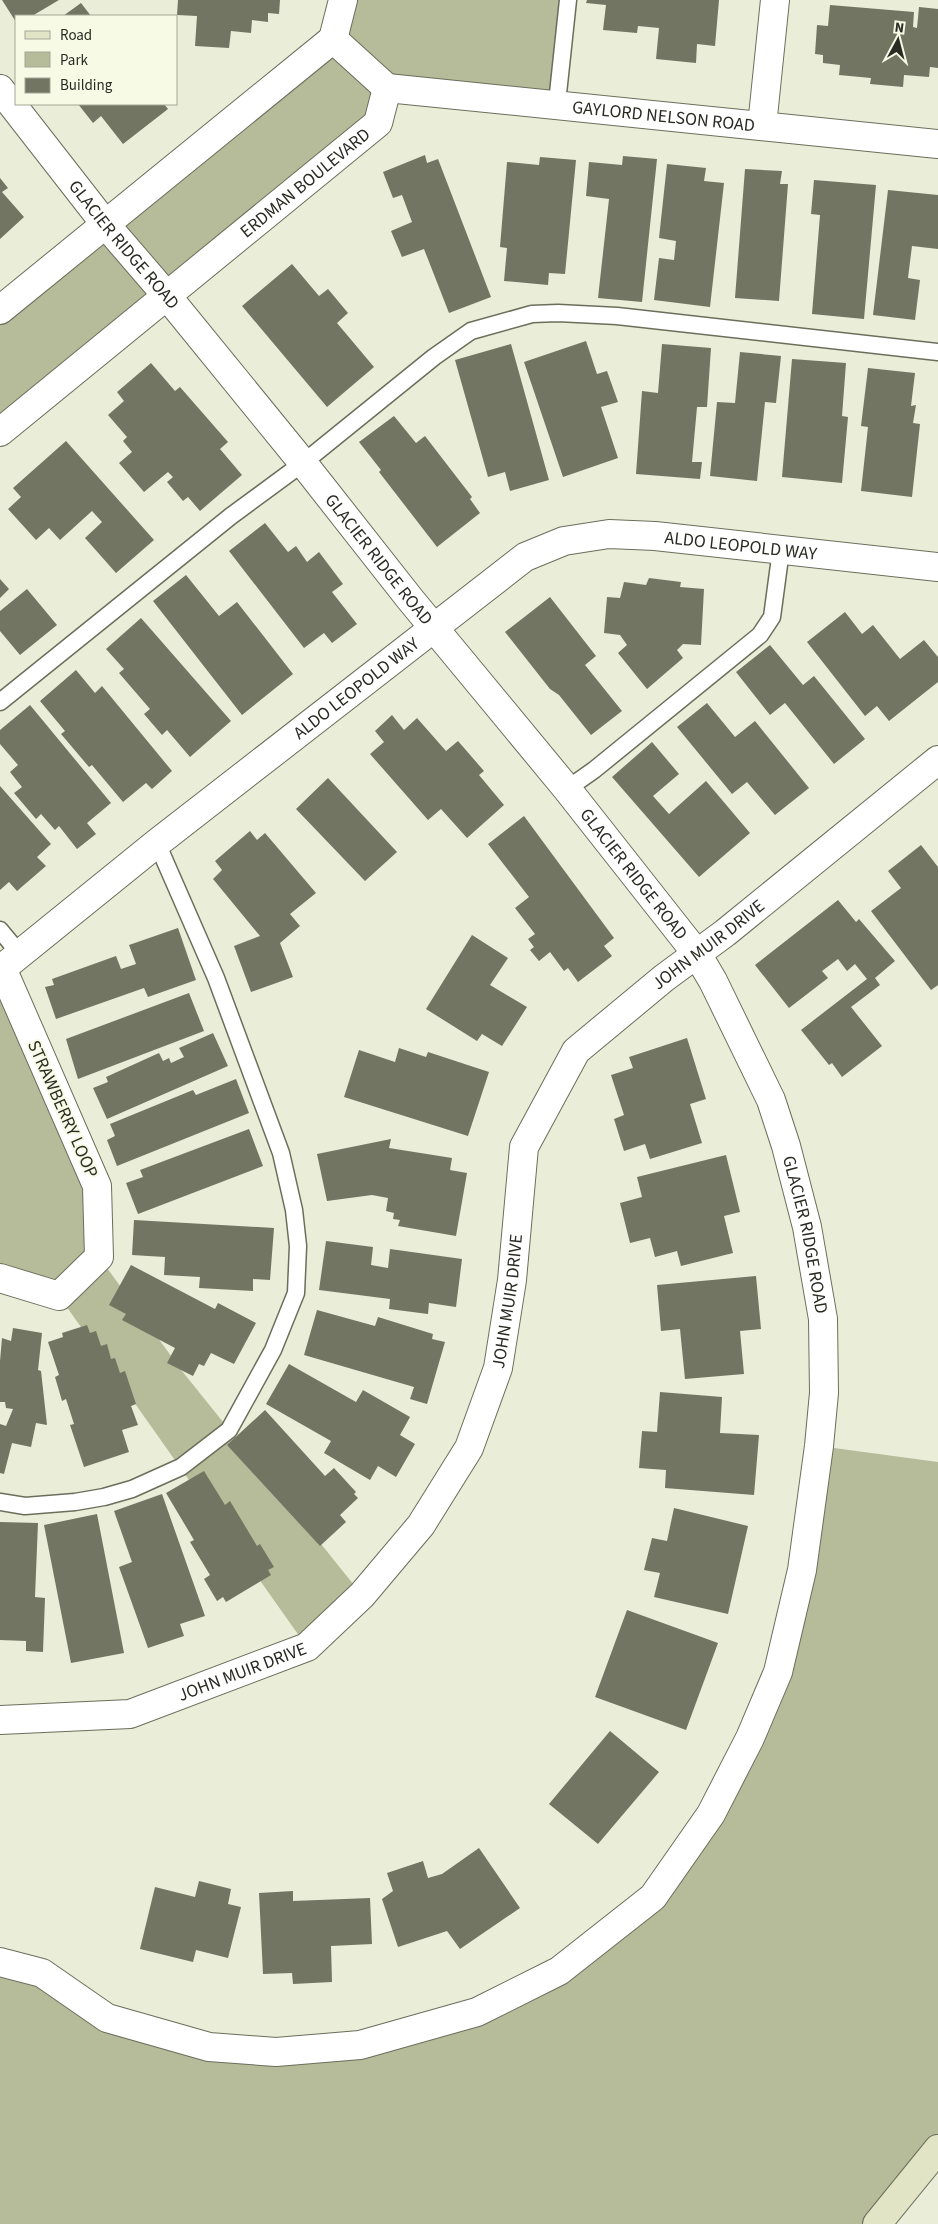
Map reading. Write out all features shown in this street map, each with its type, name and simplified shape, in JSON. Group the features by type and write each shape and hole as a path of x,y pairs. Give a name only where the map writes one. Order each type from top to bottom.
{"street":[{"path":"0,310 333,39 343,0"},
{"path":"762,126 775,0"},
{"path":"333,39 387,88"},
{"name":"GAYLORD NELSON ROAD","path":"387,88 557,103 938,144"},
{"name":"ERDMAN BOULEVARD","path":"0,432 378,123 387,88"},
{"name":"GLACIER RIDGE ROAD","path":"0,89 106,224 303,463 433,628 567,789 697,954 713,980 771,1100 786,1146 807,1227 823,1319 824,1393 819,1446 802,1570 778,1672 750,1738 711,1814 653,1897 559,1971 477,2012 360,2045 276,2052 209,2047 107,2018 42,1973 0,1962"},
{"name":"ALDO LEOPOLD WAY","path":"7,964 157,843 525,557 564,541 609,534 655,536 938,567"},
{"name":"JOHN MUIR DRIVE","path":"0,1720 130,1714 307,1647 362,1596 421,1525 469,1448 498,1368 512,1280 524,1147 576,1051 664,978 725,933 938,760"},
{"name":"STRAWBERRY LOOP","path":"0,1278 59,1296 99,1257 97,1186 7,964"},
{"path":"877,2224 938,2149"}],"lane":[{"path":"557,103 568,0"},
{"path":"0,702 231,516 303,463 434,357 471,331 532,314 558,313 617,316 938,352"},
{"path":"567,789 594,770 760,635 772,618 781,550"},
{"path":"0,1502 25,1506 75,1502 104,1497 132,1489 181,1467 229,1430 273,1350 296,1293 298,1246 294,1210 281,1153 216,978 157,843"},
{"path":"0,930 7,964"}],"green space":[{"path":"343,0 568,0 557,103 387,88 378,123 0,432 0,310 333,39"},
{"path":"0,970 97,1186 99,1257 182,1371 362,1595 307,1647 59,1296 0,1278"},
{"path":"819,1446 938,1462 938,2149 877,2224 0,2224 0,1962 107,2018 276,2052 477,2012 653,1897 750,1738"}],"building":[{"path":"2,0 59,0 34,15 15,15 15,20"},
{"path":"178,0 280,0 279,14 268,13 268,22 252,20 251,33 231,31 229,48 195,46 197,16 177,15"},
{"path":"587,0 719,0 715,46 697,44 696,63 656,59 659,28 638,26 637,33 603,30 606,5 586,3"},
{"path":"81,3 90,15 64,15"},
{"path":"830,5 914,12 913,27 917,28 919,7 938,9 938,68 930,67 929,77 904,75 903,87 870,84 871,78 839,75 840,65 823,63 823,55 815,54 817,25 828,26"},
{"path":"79,105 165,105 168,109 123,144 101,116 93,123"},
{"path":"425,155 427,163 438,159 491,297 449,313 424,249 402,257 391,231 412,222 402,195 393,198 383,172"},
{"path":"623,156 657,159 642,302 598,298 609,199 586,196 589,162 622,165"},
{"path":"540,157 576,160 565,274 549,273 548,285 504,281 507,248 500,247 507,162 539,165"},
{"path":"667,164 706,168 704,181 724,183 710,307 654,300 659,258 674,260 676,241 659,238"},
{"path":"745,169 782,171 780,184 788,184 779,301 735,298"},
{"path":"0,178 8,188 2,192 24,217 0,239"},
{"path":"814,180 876,185 864,319 812,314 820,215 811,214"},
{"path":"888,190 938,195 938,249 912,246 908,278 920,280 915,320 873,315"},
{"path":"292,264 319,296 328,289 348,313 337,323 374,367 327,407 242,306"},
{"path":"586,341 597,374 607,371 618,402 601,407 618,458 563,477 524,362"},
{"path":"511,344 549,480 510,491 505,472 488,477 455,360"},
{"path":"662,344 711,348 707,407 697,407 692,462 702,462 700,479 636,474 642,391 658,393"},
{"path":"740,352 781,356 776,403 765,402 757,481 710,476 717,402 735,403"},
{"path":"792,359 846,363 842,416 848,417 842,483 782,477"},
{"path":"151,363 175,391 180,387 228,442 220,449 242,475 200,511 188,497 183,501 167,482 173,477 168,472 144,492 119,463 132,452 123,441 127,437 108,415 124,401 117,392"},
{"path":"868,368 915,373 911,406 916,405 913,423 920,424 912,497 861,491 868,427 861,426"},
{"path":"394,416 416,443 425,436 472,497 470,499 480,513 437,547 379,472 381,470 359,442"},
{"path":"66,441 154,540 116,573 85,538 102,522 92,511 60,540 49,528 36,540 8,509 21,497 13,488"},
{"path":"265,523 288,552 296,546 307,562 319,552 343,584 332,592 357,624 332,643 324,633 304,648 229,551"},
{"path":"186,575 219,616 237,602 293,674 242,715 153,601"},
{"path":"649,578 681,582 680,587 704,589 701,645 683,644 677,650 683,658 647,689 618,653 627,645 620,635 604,633 607,597 620,598 624,582 646,585"},
{"path":"0,579 9,589 0,598"},
{"path":"27,589 57,625 20,655 0,631 0,611"},
{"path":"550,597 596,656 585,665 622,711 591,735 559,695 550,689 505,632"},
{"path":"845,612 862,634 873,625 900,659 924,640 938,657 938,682 889,721 877,706 865,716 807,642"},
{"path":"141,618 231,721 190,757 167,730 162,735 144,714 150,709 119,673 124,669 106,649"},
{"path":"770,645 803,685 814,676 865,739 834,764 785,703 770,715 736,672"},
{"path":"76,670 95,693 102,686 172,771 152,789 146,783 123,802 92,765 89,767 61,734 65,731 40,701"},
{"path":"707,703 735,737 755,721 809,788 775,815 747,782 732,794 677,727"},
{"path":"30,705 111,803 87,823 96,834 77,849 59,826 55,830 41,814 36,819 14,793 22,787 10,772 18,765 0,744 0,730"},
{"path":"392,715 404,730 417,718 446,751 458,741 484,771 479,775 504,805 467,838 441,809 428,820 370,754 384,742 375,731"},
{"path":"652,742 679,774 653,796 669,814 706,781 750,833 699,877 612,777"},
{"path":"328,778 397,852 365,881 296,809"},
{"path":"0,786 51,844 37,857 46,866 17,891 9,882 0,890"},
{"path":"524,816 614,938 604,946 612,956 578,982 568,968 564,971 550,952 539,961 530,950 534,947 528,939 535,934 515,908 529,897 488,844"},
{"path":"250,831 257,840 265,833 316,893 290,914 300,926 280,943 293,977 251,992 234,946 260,936 213,879 222,870 215,861"},
{"path":"921,845 938,867 938,985 931,990 871,911 901,888 888,871"},
{"path":"838,900 856,922 859,919 895,961 875,978 880,985 851,1007 882,1046 842,1077 832,1063 829,1065 801,1030 867,979 855,964 847,971 838,959 822,971 828,978 789,1008 755,965"},
{"path":"178,928 196,980 148,997 144,988 56,1019 45,987 54,985 52,979 116,956 121,969 136,964 129,945"},
{"path":"472,935 508,958 490,985 527,1007 502,1046 482,1034 477,1041 426,1009"},
{"path":"189,993 204,1031 78,1079 66,1039"},
{"path":"213,1033 228,1066 107,1119 93,1088 108,1082 106,1077 159,1053 163,1061 169,1058 171,1063 184,1057 179,1048"},
{"path":"687,1038 706,1099 690,1104 702,1143 650,1159 645,1144 624,1151 614,1119 624,1115 611,1075 633,1068 629,1057"},
{"path":"399,1048 426,1057 428,1052 489,1072 468,1136 344,1097 359,1050 395,1062"},
{"path":"236,1079 249,1113 117,1166 107,1140 115,1136 110,1124 193,1090 196,1095"},
{"path":"249,1129 263,1166 138,1214 126,1183 143,1177 140,1170"},
{"path":"391,1139 389,1148 452,1158 450,1170 467,1173 456,1236 398,1226 400,1220 393,1219 394,1213 386,1211 388,1198 372,1195 327,1201 317,1154"},
{"path":"726,1155 740,1212 724,1216 733,1253 681,1266 677,1251 655,1257 650,1238 630,1243 620,1203 642,1197 637,1177"},
{"path":"134,1220 274,1228 270,1280 253,1279 253,1291 199,1288 200,1277 164,1275 165,1257 132,1255"},
{"path":"326,1241 373,1247 371,1265 388,1268 390,1249 462,1259 456,1307 429,1303 428,1314 389,1309 390,1299 319,1290"},
{"path":"131,1265 215,1309 218,1303 256,1323 234,1364 211,1353 204,1366 199,1364 193,1376 167,1363 175,1348 122,1320 126,1314 109,1305"},
{"path":"756,1276 761,1329 740,1331 744,1374 685,1379 680,1329 661,1331 657,1285"},
{"path":"317,1310 375,1326 378,1317 433,1334 432,1339 445,1342 427,1404 410,1399 414,1387 304,1355"},
{"path":"87,1325 90,1333 96,1331 101,1346 107,1344 111,1359 115,1358 120,1373 125,1371 136,1404 131,1406 138,1425 122,1430 129,1452 84,1467 70,1425 74,1424 66,1399 62,1401 55,1377 59,1375 48,1342 63,1337 62,1333"},
{"path":"13,1328 42,1333 38,1370 41,1371 47,1425 36,1423 31,1447 12,1443 4,1474 0,1473 0,1424 6,1426 13,1409 6,1408 5,1402 0,1402 0,1361 2,1338 11,1341"},
{"path":"289,1364 356,1402 363,1390 410,1417 400,1435 415,1444 396,1477 378,1466 370,1480 324,1453 331,1441 266,1404"},
{"path":"660,1392 722,1397 720,1433 759,1435 754,1495 665,1488 666,1470 639,1468 642,1431 657,1432"},
{"path":"265,1410 325,1476 334,1468 356,1492 354,1494 358,1498 340,1515 346,1522 320,1546 227,1445"},
{"path":"204,1471 225,1505 230,1501 257,1546 260,1544 274,1567 268,1570 271,1575 226,1602 223,1597 217,1601 204,1579 210,1575 190,1542 194,1540 166,1493"},
{"path":"162,1494 205,1616 180,1624 184,1636 148,1648 119,1567 132,1562 114,1511"},
{"path":"674,1508 748,1526 728,1614 654,1597 660,1573 644,1570 652,1538 667,1541"},
{"path":"97,1514 124,1653 71,1663 44,1525"},
{"path":"0,1522 38,1523 35,1597 45,1598 43,1652 26,1651 26,1641 0,1640"},
{"path":"627,1610 718,1643 686,1730 595,1697"},
{"path":"610,1731 659,1772 598,1844 549,1804"},
{"path":"479,1848 520,1908 460,1949 447,1931 398,1947 382,1899 393,1891 387,1873 423,1861 428,1878 442,1874"},
{"path":"199,1881 231,1889 228,1904 241,1907 228,1958 196,1950 193,1962 140,1949 155,1887 195,1897"},
{"path":"293,1891 293,1901 370,1898 372,1944 331,1946 332,1982 293,1984 292,1973 263,1974 259,1893"}]}
